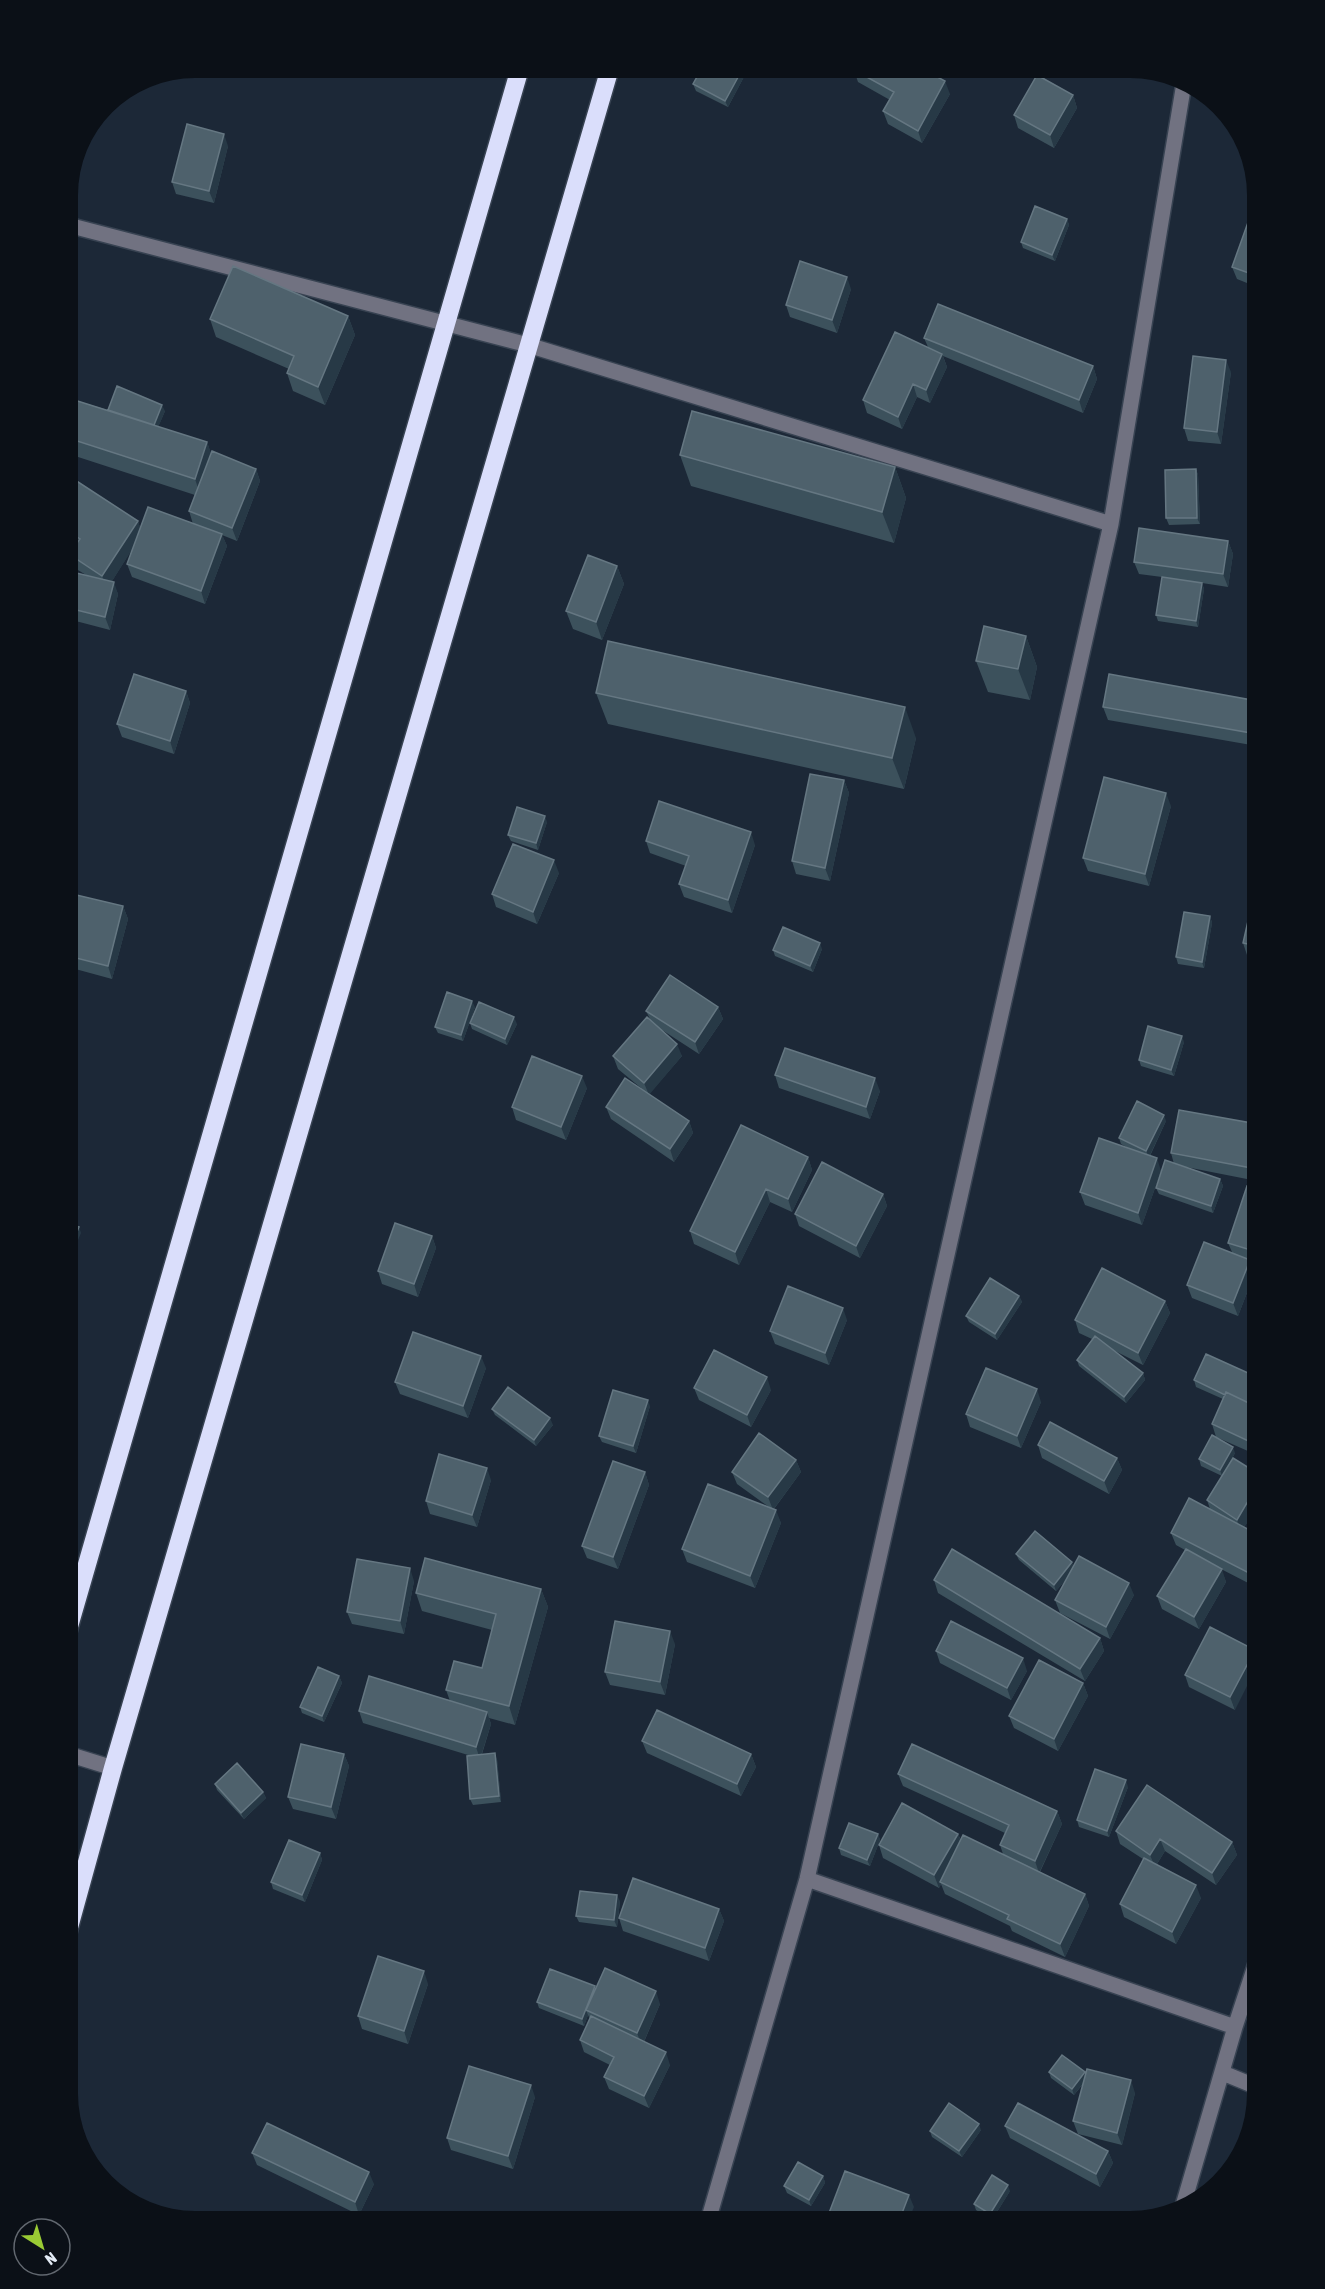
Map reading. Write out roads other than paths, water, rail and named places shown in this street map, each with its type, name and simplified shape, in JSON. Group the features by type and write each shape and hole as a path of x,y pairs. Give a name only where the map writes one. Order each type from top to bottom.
{"highway":[{"path":"78,1594 517,78"},
{"path":"78,1895 113,1768 607,78"}],"street":[{"path":"711,2211 807,1879 1111,524 1183,90"},
{"path":"78,228 528,345 1111,524"},
{"path":"78,1757 113,1768"},
{"path":"807,1879 1235,2027"},
{"path":"1186,2197 1247,1990"},
{"path":"1223,2073 1247,2083"}]}
